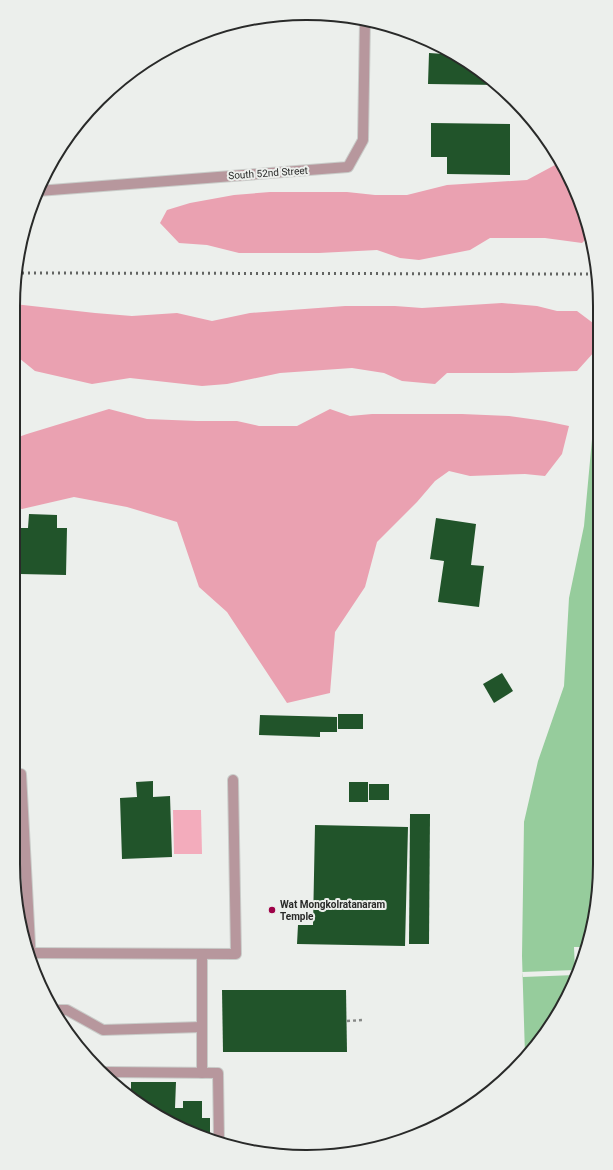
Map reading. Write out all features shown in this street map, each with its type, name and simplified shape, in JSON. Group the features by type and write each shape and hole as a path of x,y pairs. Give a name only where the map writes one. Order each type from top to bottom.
{"street":[{"name":"South 52nd Street","path":"46,189 348,167 363,140 365,27"},
{"path":"20,774 29,932"},
{"path":"35,957 236,954 233,780"},
{"path":"202,954 202,1073"},
{"path":"60,1010 66,1010 103,1030 202,1027"},
{"path":"111,1072 218,1073 219,1136"}],"path":[{"path":"346,1021 363,1020"}],"shaded area":[{"path":"556,165 578,214 585,240 582,243 545,238 490,238 470,250 419,260 400,258 377,250 319,253 239,253 207,245 179,243 160,223 167,210 190,203 234,195 270,192 347,192 375,195 407,195 447,185 527,180"},
{"path":"502,303 537,306 557,311 577,311 593,323 593,353 577,371 447,373 435,384 402,381 384,373 352,368 280,373 227,384 202,386 130,378 92,384 35,371 20,359 20,305 132,316 177,313 212,321 250,313 345,306 395,306 422,308"},
{"path":"109,409 147,419 237,421 259,426 297,426 330,409 350,416 372,414 462,414 509,416 569,426 562,454 545,476 525,474 470,476 449,471 435,481 417,502 377,542 365,587 335,632 330,693 287,703 227,612 199,587 177,522 127,507 74,497 20,509 20,436"},
{"path":"593,428 593,864 591,901 578,956 571,973 555,1007 545,1023 525,1049 522,956 524,822 538,761 564,686 569,598 584,526"},
{"path":"173,810 201,810 202,854 174,854"}],"pier":[{"path":"574,947 580,947 578,956 575,964"},
{"path":"572,970 570,975 523,977 522,972"}],"building":[{"path":"429,53 441,54 450,58 488,85 428,84"},
{"path":"431,123 510,124 510,175 447,174 447,157 431,157"},
{"path":"29,514 57,515 57,528 67,528 66,575 20,574 20,528 28,528"},
{"path":"436,518 476,524 471,565 484,566 479,607 438,602 444,561 430,559"},
{"path":"502,673 513,691 494,703 483,684"},
{"path":"338,714 363,714 363,729 338,729"},
{"path":"260,715 337,717 337,732 320,732 320,737 259,735"},
{"path":"153,781 153,797 170,796 172,857 122,859 120,798 137,797 136,782"},
{"path":"349,782 368,782 368,802 349,802"},
{"path":"369,784 389,784 389,800 369,800"},
{"path":"410,814 430,814 429,944 409,944"},
{"path":"315,825 408,827 405,946 297,944 298,925 313,925"},
{"path":"222,990 346,990 347,1052 223,1052"},
{"path":"131,1082 176,1082 175,1108 183,1108 183,1101 202,1101 202,1118 210,1118 210,1133 163,1112 131,1090"}],"railway":[{"path":"22,273 591,274"}],"place":[{"name":"Wat Mongkolratanaram Temple","path":"272,910"}]}
